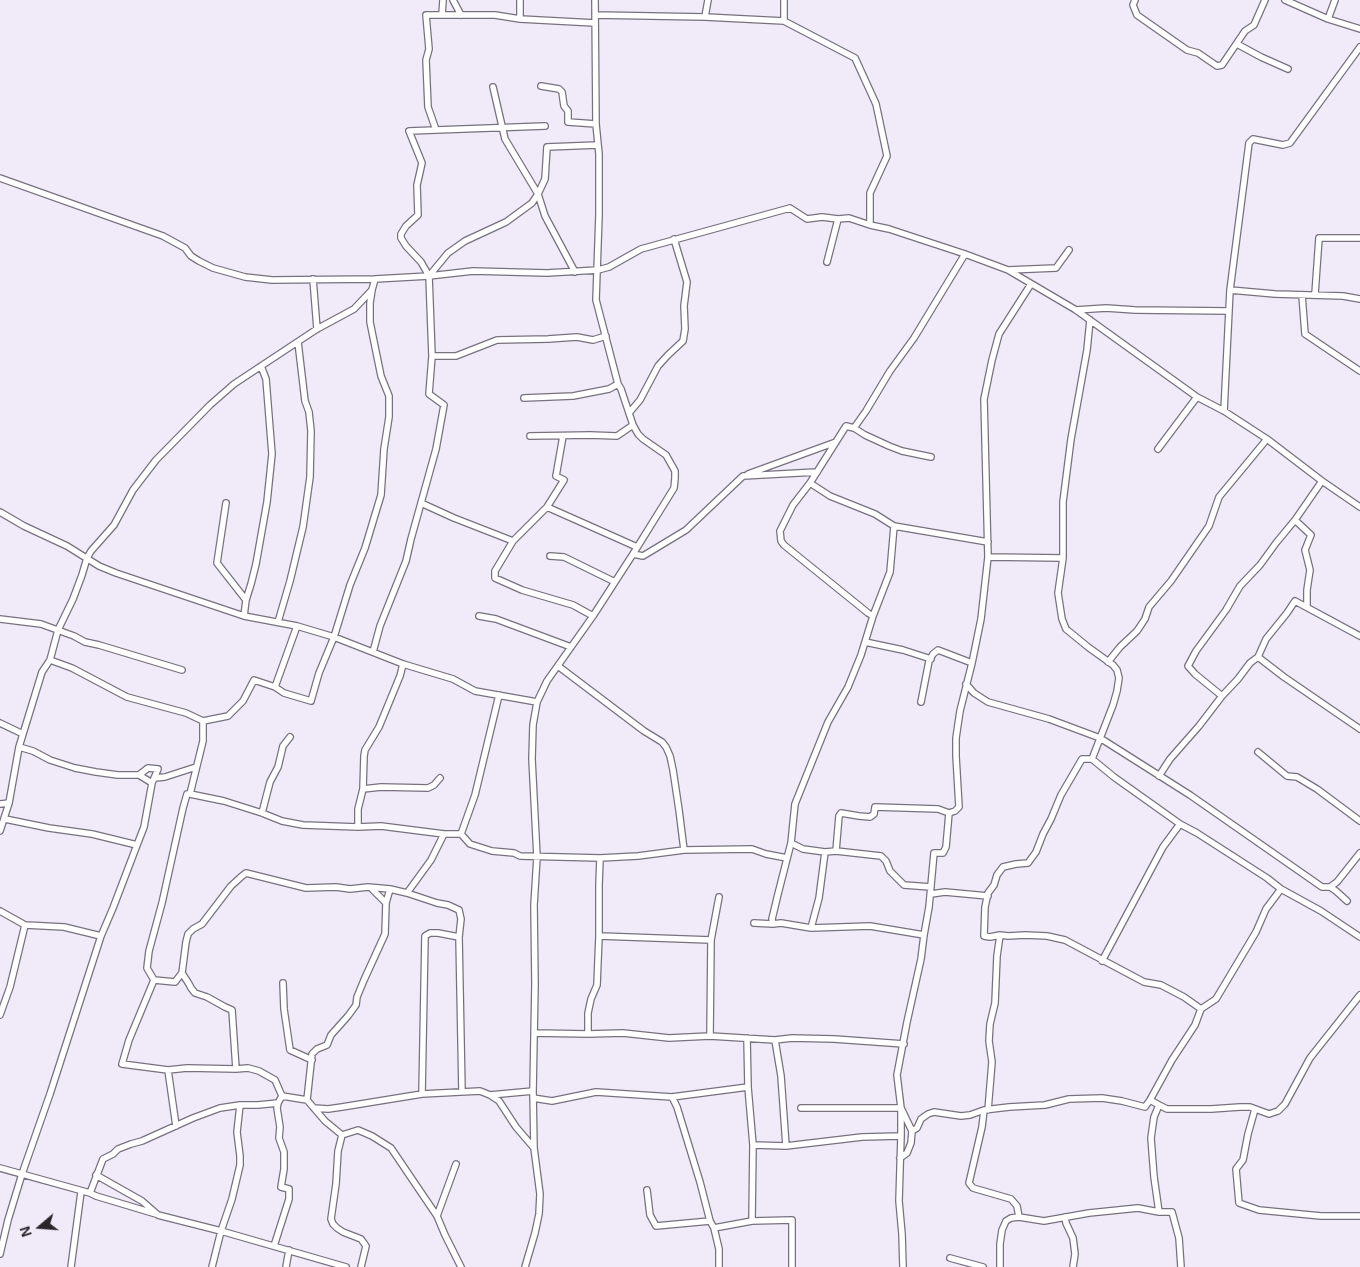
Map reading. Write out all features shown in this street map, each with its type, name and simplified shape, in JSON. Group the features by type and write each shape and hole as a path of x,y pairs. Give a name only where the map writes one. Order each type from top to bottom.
{"street":[{"path":"442,15 443,0"},
{"path":"453,0 461,15"},
{"path":"520,0 520,19"},
{"path":"525,1267 536,1232 540,1194 534,1148 533,1098 534,905 537,857 532,759 537,702 547,681 593,616 674,488 675,478 675,471 666,455 643,439 633,425 618,384 596,296 600,215 596,124 596,0"},
{"path":"705,17 708,0"},
{"path":"784,0 784,22"},
{"path":"1134,0 1133,5 1137,15 1187,50 1198,53 1218,66 1222,65 1245,31 1254,25 1265,0"},
{"path":"1285,0 1328,19 1360,29"},
{"path":"1328,19 1335,0"},
{"path":"436,130 428,106 426,60 429,49 426,15 495,15 520,19 595,23"},
{"path":"595,15 705,17 784,22 855,58 876,104 886,156 870,193 870,226"},
{"path":"1237,44 1262,58 1288,69"},
{"path":"1224,411 1230,290 1249,143 1253,139 1283,145 1290,143 1360,47"},
{"path":"541,86 559,89 562,92 564,106 568,111 568,122 596,124"},
{"path":"493,88 505,139 538,194 545,216 575,272"},
{"path":"374,652 380,626 406,560 422,504 436,449 444,405 429,394 432,356 429,276 421,262 401,238 401,234 406,226 418,215 417,185 421,160 409,131 503,126 545,126"},
{"path":"429,276 448,253 466,241 506,222 532,203 545,179 548,147 598,145"},
{"path":"0,178 163,236 185,248 191,256 213,268 245,277 272,280 375,279 473,271 547,273 598,270 609,267 641,249 790,208 807,219 822,217 849,218 870,226 889,229 1008,270 1076,310 1197,396 1267,439 1360,507"},
{"path":"827,262 838,219"},
{"path":"1314,294 1319,238 1360,238"},
{"path":"629,413 640,400 658,366 683,341 687,282 674,239"},
{"path":"1008,270 1056,268 1069,250"},
{"path":"854,428 890,371 914,338 964,254"},
{"path":"313,279 317,329"},
{"path":"50,660 72,668 127,697 186,713 203,721 228,716 243,701 254,680 275,687 284,693 310,701 334,637 348,591 372,530 381,495 390,396 381,376 370,322 370,303 375,279"},
{"path":"949,814 959,807 956,738 981,619 988,557 984,399 999,334 1032,284"},
{"path":"0,831 10,804 18,747 42,672 50,660 58,630 91,551 114,525 133,490 156,460 210,405 234,384 261,366 317,329 354,309 372,290"},
{"path":"1230,290 1275,294 1343,296 1360,299"},
{"path":"1302,295 1305,334 1360,371"},
{"path":"1076,310 1106,308 1229,311"},
{"path":"1090,320 1063,502 1063,558 1058,593 1066,629 1117,670 1119,678 1117,691 1092,759"},
{"path":"432,356 456,356 497,340 577,337 593,340 606,336"},
{"path":"278,622 303,527 310,477 311,431 309,412 305,401 298,342"},
{"path":"244,616 246,600 258,555 267,502 272,454 266,379 261,366"},
{"path":"524,398 573,396 609,389 618,384"},
{"path":"1158,449 1197,396"},
{"path":"530,436 617,436 633,425"},
{"path":"873,616 798,557 781,541 780,531 793,505 810,483 846,426 902,451 932,457"},
{"path":"562,436 556,476 564,480 547,507 513,541 496,571 495,578 522,590 573,605 593,616"},
{"path":"1108,662 1137,631 1145,619 1149,607 1171,582 1209,526 1219,497 1267,439"},
{"path":"633,554 643,556 686,530 743,476 836,442"},
{"path":"743,476 817,472"},
{"path":"1222,696 1188,666 1240,586 1260,565 1322,481"},
{"path":"810,483 824,493 875,514 894,526 988,542"},
{"path":"226,503 218,563 246,600"},
{"path":"422,504 513,541"},
{"path":"547,507 637,547"},
{"path":"0,512 67,546 99,566 116,573 244,616 297,626 334,637 403,664 453,680 474,691 537,702"},
{"path":"1295,520 1311,535 1305,550 1310,570 1307,607"},
{"path":"773,924 772,919 791,843 795,804 828,722 848,687 861,655 873,616 890,572 894,526"},
{"path":"550,556 564,557 615,582"},
{"path":"988,557 1063,558"},
{"path":"1159,776 1170,759 1222,696 1250,663 1258,657 1266,639 1295,601 1360,636"},
{"path":"479,616 496,619 571,647"},
{"path":"0,619 41,624 85,642 182,670"},
{"path":"275,687 297,626"},
{"path":"865,642 903,650 931,659"},
{"path":"920,702 931,659 938,650 972,663"},
{"path":"1258,657 1360,729"},
{"path":"358,827 358,809 363,789 363,763 366,750 380,727 403,664"},
{"path":"558,666 644,731 662,742 666,747 673,770 684,850"},
{"path":"966,684 974,693 988,702 1043,717 1100,738 1190,795 1322,887 1330,887 1337,882 1360,853"},
{"path":"461,834 475,795 499,695"},
{"path":"154,980 147,968 149,951 162,904 183,808 187,794 190,794 203,741 203,721"},
{"path":"0,723 23,734"},
{"path":"262,812 270,782 278,767 283,746 290,737"},
{"path":"18,747 75,768 118,775 139,775 153,781 196,767"},
{"path":"1258,752 1287,776 1297,777 1317,789 1360,821"},
{"path":"1201,1009 1184,997 1161,985 1144,982 1065,940 1047,936 984,936 985,907 988,892 994,885 997,875 1003,867 1028,863 1036,852 1061,795 1082,759 1092,759 1180,824 1267,878 1281,889 1321,911 1360,936"},
{"path":"0,1254 22,1174 101,936 144,827 153,781 158,769 148,768 139,775"},
{"path":"363,789 381,787 428,788 434,785 440,778"},
{"path":"190,794 224,801 262,812 282,821 303,825 381,826 444,834 461,834 470,844 514,853 520,856 600,858 638,856 684,850 752,849 787,858"},
{"path":"0,804 10,804"},
{"path":"836,852 839,816 841,813 870,817 874,814 875,807 938,809 949,814"},
{"path":"903,1267 899,1202 902,1136 897,1075 921,959 931,890 934,853 943,853 946,847 949,814"},
{"path":"5,819 92,834 137,845"},
{"path":"1102,961 1163,847 1180,824"},
{"path":"407,892 431,860 444,834"},
{"path":"791,843 803,849 881,856 886,861 890,872 904,885 945,892 988,896"},
{"path":"811,928 819,898 825,852"},
{"path":"588,1034 588,1013 596,985 600,858"},
{"path":"154,980 175,982 182,972 188,934 202,924 231,886 246,873 306,888 368,887 372,889 390,889 407,892 436,903 448,905 459,910 461,919 459,937 462,1092"},
{"path":"1330,887 1347,902"},
{"path":"372,889 386,903"},
{"path":"307,1100 312,1054 317,1049 327,1045 331,1035 356,1004 357,997 384,934 386,903 390,889"},
{"path":"1145,1107 1195,1025 1201,1009 1216,998 1256,932 1266,909 1281,889"},
{"path":"710,1036 711,940 720,897"},
{"path":"0,911 25,925 64,928 101,936"},
{"path":"754,923 781,923 811,928 870,926 924,935"},
{"path":"0,1015 10,987 25,925"},
{"path":"422,1094 425,936 430,933 438,933 459,937"},
{"path":"1000,935 997,956 996,1003 990,1024 989,1041 992,1062 986,1110 969,1183 973,1188 1011,1199 1017,1206 1019,1217"},
{"path":"599,936 711,940"},
{"path":"182,972 190,984 190,988 232,1010 236,1069"},
{"path":"154,980 129,1040 122,1064 168,1070 187,1068 248,1068 259,1071 275,1080 282,1096"},
{"path":"283,983 284,1009 290,1050 312,1060"},
{"path":"1150,1100 1167,1109 1250,1107 1269,1114 1278,1111 1285,1104 1310,1058 1360,994"},
{"path":"534,1033 624,1033 669,1038 710,1036 774,1040 792,1038 834,1039 904,1044"},
{"path":"747,1038 748,1087 753,1145 752,1220"},
{"path":"774,1040 781,1076 786,1146"},
{"path":"168,1070 176,1126"},
{"path":"533,1098 552,1101 596,1092 672,1097 748,1087"},
{"path":"314,1108 328,1109 422,1094 480,1091 499,1100 516,1127 534,1148"},
{"path":"490,1095 533,1091"},
{"path":"282,1096 307,1100 325,1121 342,1135"},
{"path":"274,1246 289,1199 290,1189 281,1187 284,1152 279,1138 280,1126 277,1108 282,1096"},
{"path":"672,1097 677,1107 710,1221 714,1228 719,1249 719,1267"},
{"path":"912,1130 917,1128 921,1119 934,1112 961,1116 986,1110 1045,1105 1069,1099 1102,1098 1122,1101 1145,1107 1154,1117"},
{"path":"90,1193 103,1159 118,1149 142,1142 204,1113 220,1108 278,1103"},
{"path":"212,1267 240,1165 237,1132 240,1105"},
{"path":"1159,1105 1154,1117 1152,1138 1154,1177 1159,1212"},
{"path":"801,1108 901,1108"},
{"path":"900,1158 908,1153 912,1130 901,1108"},
{"path":"1255,1109 1242,1160 1236,1169 1240,1203 1259,1210 1321,1216 1359,1215"},
{"path":"342,1135 358,1130 391,1148 437,1216 461,1267"},
{"path":"342,1135 337,1159 336,1184 331,1218 336,1228 361,1238 366,1246 361,1267"},
{"path":"753,1145 786,1146 862,1137 902,1136"},
{"path":"437,1216 456,1164"},
{"path":"0,1168 90,1193 158,1215 346,1267"},
{"path":"96,1175 142,1202 158,1215"},
{"path":"648,1190 650,1215 656,1226 710,1221"},
{"path":"71,1267 82,1192"},
{"path":"1000,1267 1000,1244 1006,1221 1019,1217 1044,1221 1088,1213 1138,1208 1159,1212 1172,1212 1179,1238 1180,1267"},
{"path":"1064,1217 1073,1238 1075,1254 1073,1267"},
{"path":"714,1228 752,1220 792,1220 792,1267"},
{"path":"286,1267 289,1250"},
{"path":"950,1258 983,1267"}]}
